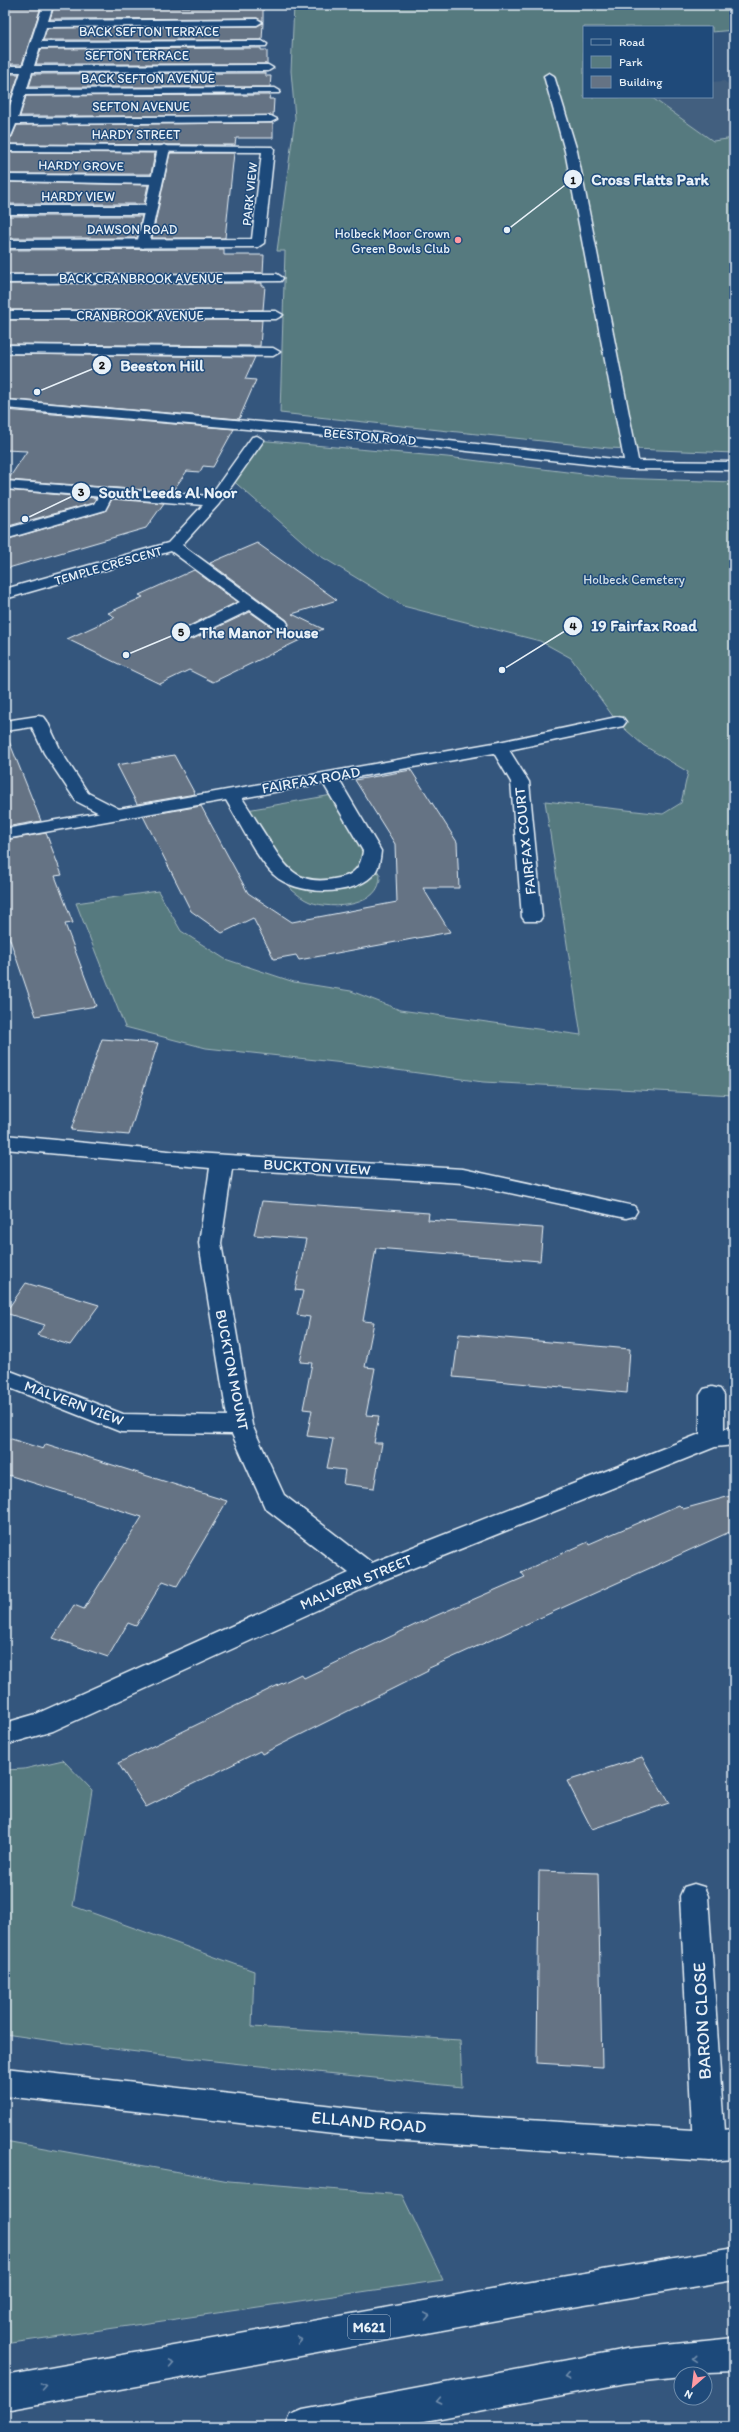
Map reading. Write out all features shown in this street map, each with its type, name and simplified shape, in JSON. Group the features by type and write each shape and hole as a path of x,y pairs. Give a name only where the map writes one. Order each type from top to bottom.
{"main road":[{"path":"5,139 48,5"},
{"path":"42,24 257,22"},
{"name":"BACK SEFTON TERRACE","path":"35,45 262,44"},
{"name":"SEFTON TERRACE","path":"5,69 268,68"},
{"path":"549,76 576,174 632,465"},
{"name":"BACK SEFTON AVENUE","path":"20,92 275,91"},
{"name":"SEFTON AVENUE","path":"11,121 271,120"},
{"name":"HARDY STREET","path":"5,148 268,148"},
{"path":"143,244 164,148"},
{"name":"PARK VIEW","path":"258,243 268,148"},
{"name":"HARDY GROVE","path":"5,178 157,180"},
{"name":"HARDY VIEW","path":"5,210 151,210"},
{"name":"DAWSON ROAD","path":"5,244 258,243"},
{"name":"BACK CRANBROOK AVENUE","path":"5,279 277,278"},
{"name":"CRANBROOK AVENUE","path":"5,315 276,315"},
{"path":"5,349 273,352"},
{"name":"BEESTON ROAD","path":"5,404 340,433 632,465 734,466"},
{"name":"TEMPLE CRESCENT","path":"5,594 173,546 214,501 257,440"},
{"path":"5,485 214,501"},
{"path":"5,534 100,507 107,493"},
{"path":"173,546 280,624"},
{"path":"186,635 251,603"},
{"path":"5,726 38,721 53,753 82,797 115,814"},
{"name":"FAIRFAX ROAD","path":"5,834 499,747 617,722"},
{"name":"FAIRFAX COURT","path":"499,747 520,782 532,917"},
{"path":"231,794 276,868 284,876 312,885 345,883 359,877 368,870 373,860 372,851 328,777"},
{"name":"BUCKTON VIEW","path":"5,1142 222,1162 463,1176 626,1211"},
{"name":"BUCKTON MOUNT","path":"222,1162 210,1243 240,1425 274,1501 369,1575"},
{"name":"MALVERN VIEW","path":"5,1377 121,1423 240,1425"},
{"name":"MALVERN STREET","path":"5,1734 42,1723 369,1575 723,1438 712,1395"},
{"name":"BARON CLOSE","path":"694,1896 722,2145"},
{"name":"ELLAND ROAD","path":"5,2082 377,2125 722,2145"},
{"name":"M621","path":"5,2393 519,2300 734,2264"},
{"path":"303,2427 626,2366 734,2355"}],"shaded area":[{"path":"724,81 734,88 734,138 713,141 652,98 713,98 713,82"}],"green space":[{"path":"294,5 734,5 734,30 713,32 713,26 583,26 583,98 652,98 713,141 734,138 734,453 608,448 280,413 285,251 277,251 295,118 291,71"},
{"name":"Holbeck Cemetery","path":"257,440 447,457 615,478 734,482 734,1095 483,1082 353,1064 206,1048 125,1027 76,903 158,891 181,931 225,959 294,982 351,991 400,1010 581,1035 545,801 663,814 681,803 688,772 643,745 617,722 571,658 540,641 403,606 317,554 230,478"},
{"path":"332,795 380,875 378,886 373,894 365,900 354,904 330,906 310,902 292,890 247,810"},
{"path":"63,1760 92,1790 73,1906 254,1971 252,2027 460,2040 462,2087 176,2057 5,2034 5,1770 24,1769"},
{"path":"5,2141 229,2181 402,2195 443,2280 5,2344"}],"building":[{"path":"5,7 41,7 22,64 5,64"},
{"path":"54,7 263,7 263,21 257,18 50,19"},
{"path":"263,23 262,40 43,40 47,28 257,26"},
{"path":"261,48 261,50 267,50 267,64 36,64 41,49"},
{"path":"266,73 266,76 271,76 270,87 29,87 33,74"},
{"path":"5,74 19,74 5,116"},
{"path":"270,95 269,99 274,99 273,116 20,116 26,96"},
{"path":"273,123 273,138 236,138 235,145 5,144 5,138 12,137 17,125"},
{"path":"5,152 155,153 151,174 5,174"},
{"path":"170,153 234,153 225,238 152,238"},
{"path":"5,182 148,185 144,204 5,204"},
{"path":"5,216 142,216 137,238 5,238"},
{"path":"224,249 224,255 264,255 263,273 5,274 5,250"},
{"path":"262,283 262,286 265,286 263,310 5,310 5,284"},
{"path":"5,320 262,320 260,346 5,344"},
{"path":"5,354 255,357 245,379 256,380 239,419 5,399"},
{"path":"5,410 234,429 213,467 203,466 200,472 187,471 172,492 8,480 27,451 5,450"},
{"path":"5,490 96,498 93,503 5,527"},
{"path":"112,499 164,503 146,528 5,569 5,540 105,511"},
{"path":"257,543 337,600 292,614 323,629 213,682 189,670 160,684 67,639 115,617 108,613 143,597 139,595 194,570 237,602 179,631 177,634 179,639 193,639 250,612 273,628 286,628 289,625 287,620 210,563"},
{"path":"5,736 7,736 41,821 5,827"},
{"path":"174,755 195,794 137,804 117,765"},
{"path":"411,770 457,842 459,888 423,888 450,932 299,960 296,955 274,959 253,918 222,933 191,911 143,816 201,806 248,893 292,922 397,902 395,844 355,780"},
{"path":"46,833 62,875 55,876 73,923 65,924 96,1006 36,1016 5,925 5,840"},
{"path":"102,1039 158,1043 129,1135 71,1130"},
{"path":"262,1201 429,1213 428,1220 543,1228 540,1261 376,1248 363,1321 374,1322 365,1367 375,1368 366,1415 379,1416 374,1443 382,1443 374,1488 343,1484 345,1470 327,1468 333,1439 307,1436 312,1410 303,1409 312,1363 300,1362 310,1317 297,1315 303,1291 295,1290 306,1239 254,1235"},
{"path":"26,1283 99,1305 70,1345 37,1335 45,1325 5,1313"},
{"path":"459,1334 630,1349 627,1393 453,1377"},
{"path":"5,1437 43,1449 46,1444 227,1501 177,1586 163,1581 136,1626 128,1623 108,1657 53,1638 74,1605 84,1609 142,1517 5,1474"},
{"path":"734,1495 734,1530 427,1669 428,1671 262,1754 260,1751 146,1807 118,1763 301,1674 304,1678 419,1623 525,1577 521,1572 588,1542 589,1544 679,1505 683,1509"},
{"path":"642,1757 669,1803 592,1829 567,1781"},
{"path":"539,1871 598,1873 602,2067 537,2063"}],"place":[{"name":"Cross Flatts Park","path":"507,230"},
{"name":"Holbeck Moor Crown Green Bowls Club","path":"458,240"},
{"name":"Beeston Hill","path":"37,392"},
{"name":"South Leeds Al Noor","path":"25,519"},
{"name":"The Manor House","path":"126,655"},
{"name":"19 Fairfax Road","path":"502,670"}]}
